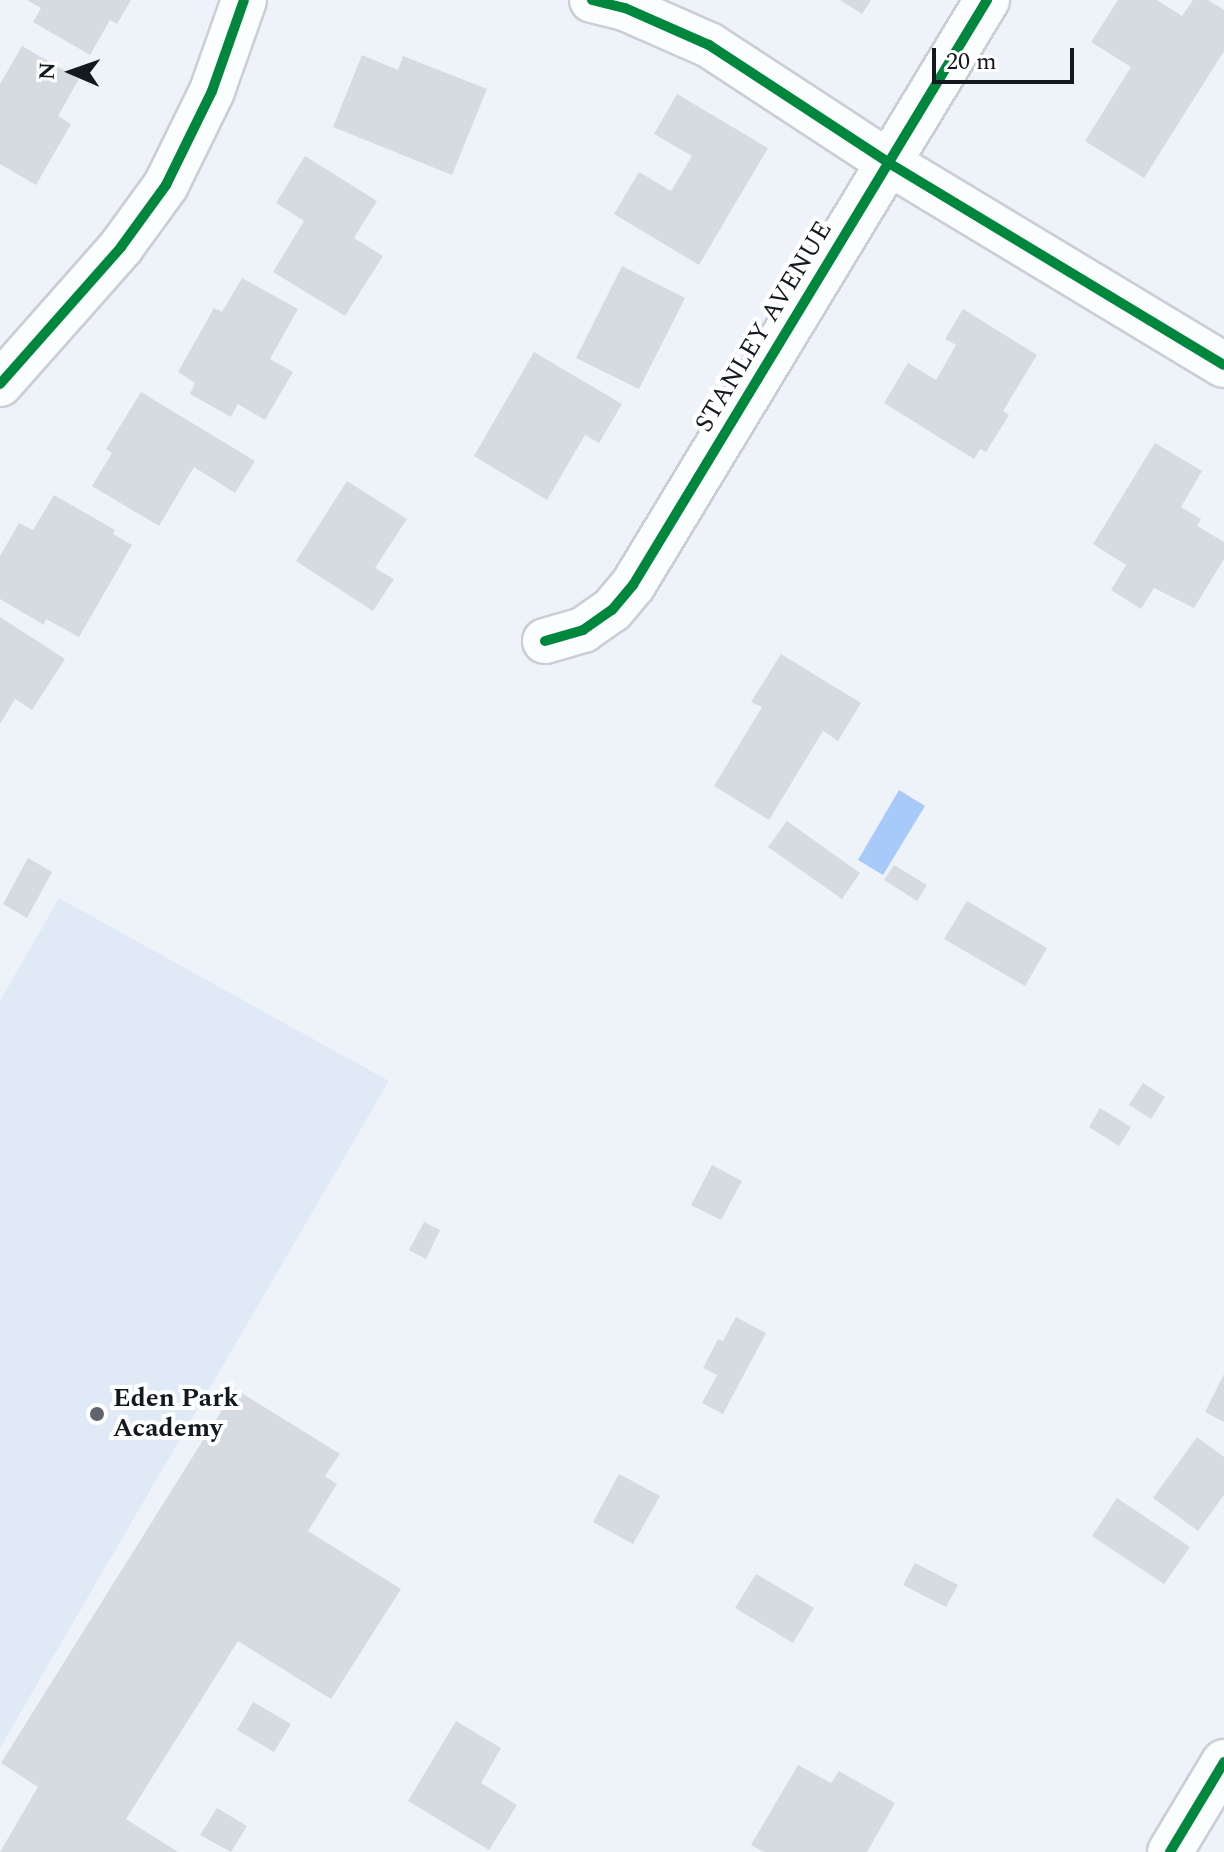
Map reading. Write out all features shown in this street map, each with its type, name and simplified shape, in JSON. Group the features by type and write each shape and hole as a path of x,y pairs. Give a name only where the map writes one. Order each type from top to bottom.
{"street":[{"path":"0,384 121,247 166,185 212,91 244,0"},
{"path":"592,0 625,8 709,45 889,163 1224,365"},
{"name":"STANLEY AVENUE","path":"545,641 583,630 612,610 633,585 987,0"},
{"path":"1170,1852 1224,1762"}],"shaded area":[{"name":"Eden Park Academy","path":"59,898 389,1081 0,1748 0,1001"}],"water":[{"path":"899,790 925,806 883,875 858,860"}],"building":[{"path":"27,0 131,0 117,24 110,20 90,55 33,22 41,8"},
{"path":"840,0 871,0 862,14"},
{"path":"1118,0 1157,0 1182,16 1193,0 1208,0 1224,10 1224,51 1144,178 1085,141 1131,67 1091,42"},
{"path":"22,46 79,79 58,116 71,124 36,185 0,164 0,84"},
{"path":"362,55 398,70 403,56 487,89 452,175 333,127"},
{"path":"677,94 768,148 699,265 614,214 639,172 671,191 692,156 654,134"},
{"path":"305,156 377,201 354,238 383,256 345,316 273,272 304,221 276,203"},
{"path":"622,266 685,298 639,389 576,358"},
{"path":"242,278 298,309 270,359 293,372 265,420 238,404 231,417 190,394 195,383 178,372 214,308 222,312"},
{"path":"963,309 1037,355 1003,411 1009,415 986,452 980,449 974,459 884,403 908,363 936,380 956,345 945,339"},
{"path":"534,352 622,404 599,443 585,435 547,500 474,456"},
{"path":"141,392 255,461 235,493 194,467 159,526 92,486 112,453 106,449"},
{"path":"1155,443 1202,471 1181,507 1201,519 1197,526 1224,542 1224,559 1194,608 1154,588 1141,609 1111,590 1126,565 1093,544"},
{"path":"347,481 407,519 375,568 394,579 373,611 296,561"},
{"path":"54,495 115,530 113,534 132,545 79,637 46,619 44,625 0,599 0,556 19,523 33,530"},
{"path":"0,617 65,659 32,710 15,699 0,724"},
{"path":"781,654 861,703 838,741 823,731 769,820 714,786 762,707 751,702"},
{"path":"787,821 860,873 842,899 768,847"},
{"path":"28,858 52,872 27,918 3,904"},
{"path":"894,865 927,885 917,901 884,880"},
{"path":"967,901 1047,948 1025,986 944,939"},
{"path":"1143,1083 1165,1097 1151,1119 1129,1105"},
{"path":"1100,1108 1131,1127 1119,1146 1089,1127"},
{"path":"712,1165 742,1181 721,1220 691,1205"},
{"path":"424,1222 440,1230 426,1259 409,1250"},
{"path":"736,1317 766,1333 723,1414 702,1403 717,1375 703,1368 718,1339 723,1341"},
{"path":"1224,1374 1224,1422 1205,1412"},
{"path":"235,1389 340,1454 325,1476 337,1484 308,1531 401,1589 331,1699 238,1641 126,1819 178,1852 0,1852 38,1787 1,1763"},
{"path":"1197,1437 1224,1457 1224,1495 1198,1531 1153,1498"},
{"path":"619,1474 660,1496 633,1544 593,1522"},
{"path":"1117,1498 1190,1547 1164,1584 1092,1536"},
{"path":"915,1563 958,1585 946,1607 903,1585"},
{"path":"756,1574 814,1608 793,1643 735,1608"},
{"path":"253,1702 291,1724 274,1752 237,1730"},
{"path":"456,1721 501,1748 481,1783 517,1805 489,1850 408,1801"},
{"path":"798,1765 831,1783 839,1771 895,1803 867,1852 764,1852 751,1845"},
{"path":"217,1808 247,1826 231,1852 200,1835"}],"cycle path":[{"path":"0,384 121,247 166,185 212,91 244,0"},
{"path":"592,0 625,8 709,45 889,163 1224,365"},
{"path":"545,641 583,630 612,610 633,585 987,0"},
{"path":"1170,1852 1224,1762"}],"place":[{"name":"Eden Park Academy","path":"97,1414"}]}
